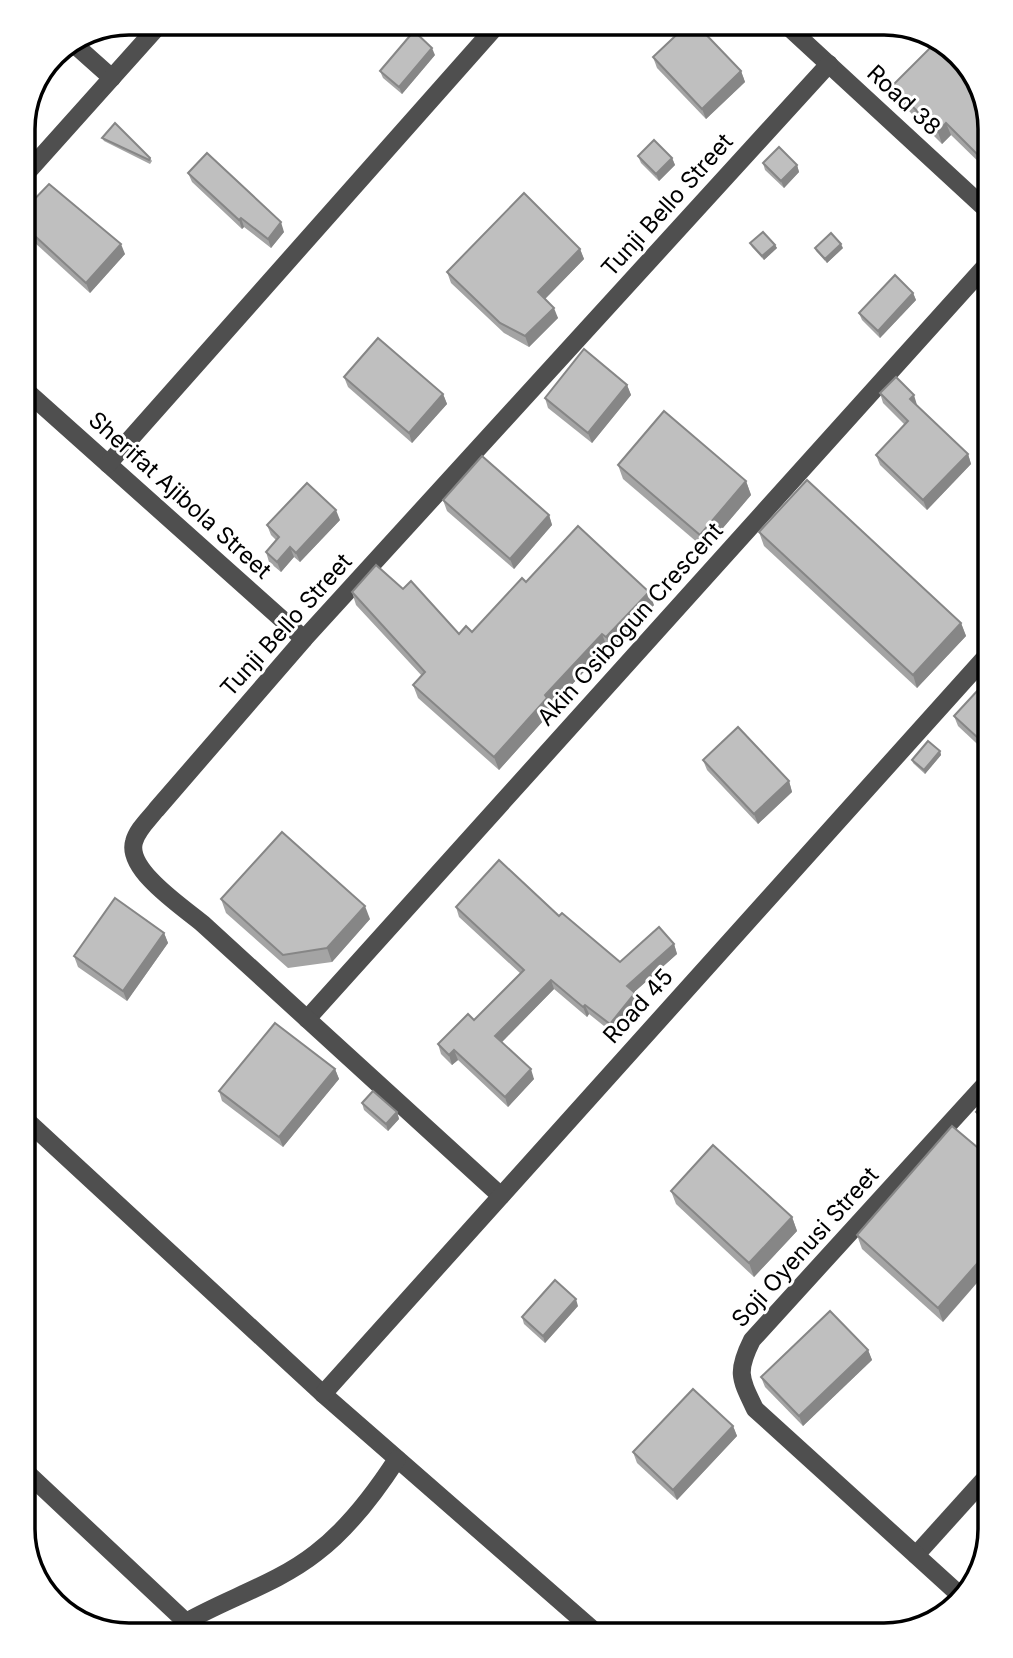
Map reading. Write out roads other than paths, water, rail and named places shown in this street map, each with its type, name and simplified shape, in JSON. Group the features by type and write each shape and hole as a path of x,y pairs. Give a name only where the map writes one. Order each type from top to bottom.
{"street":[{"path":"35,164 150,35"},
{"path":"108,464 482,35"},
{"name":"Road 38","path":"797,35 978,202"},
{"path":"80,49 112,78"},
{"name":"Tunji Bello Street","path":"501,1196 203,924 154,884 139,866 132,851 137,835 156,810 304,639 829,64"},
{"name":"Akin Osibogun Crescent","path":"307,1019 978,274"},
{"name":"Sherifat Ajibola Street","path":"35,399 304,639"},
{"name":"Road 45","path":"323,1394 978,665"},
{"name":"Soji Oyenusi Street","path":"954,1591 755,1409 740,1379 743,1358 752,1340 978,1092"},
{"path":"35,1128 323,1394 585,1623"},
{"path":"194,1623 217,1604 271,1580 316,1554 377,1490 397,1459"},
{"path":"35,1481 181,1623"},
{"path":"916,1555 978,1486"}]}
